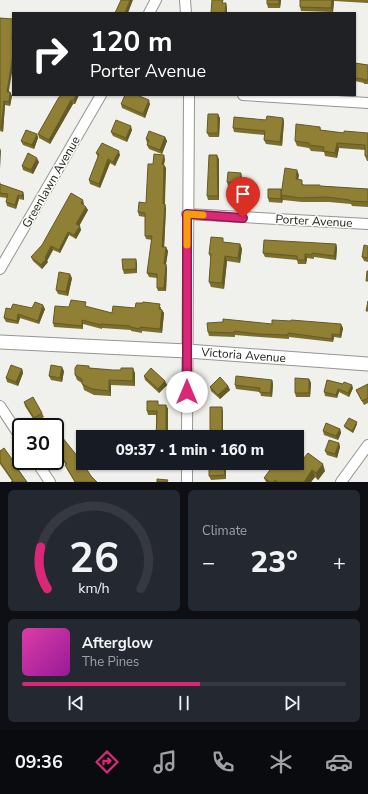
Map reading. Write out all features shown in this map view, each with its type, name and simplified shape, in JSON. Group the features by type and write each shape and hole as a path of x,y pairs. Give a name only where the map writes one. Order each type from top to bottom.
{"street":[{"path":"150,12 156,0"},
{"path":"185,0 186,12"},
{"name":"Greenlawn Avenue","path":"0,269 100,96"},
{"path":"187,430 187,214 189,96"},
{"path":"259,96 368,103"},
{"name":"Porter Avenue","path":"187,214 368,224"},
{"name":"Victoria Avenue","path":"0,342 368,364"},
{"path":"0,406 12,424"},
{"path":"341,482 368,445"},
{"path":"42,470 50,482"},
{"path":"187,470 187,482"}],"building":[{"path":"121,0 130,0 125,12 115,12"},
{"path":"212,0 223,0 222,3 226,3 225,12 211,12"},
{"path":"267,0 279,0 279,4 267,4"},
{"path":"300,0 332,0 331,8 300,7"},
{"path":"0,18 12,19 12,60 7,92 10,92 9,102 4,101 0,128"},
{"path":"356,63 368,65 368,80 356,78"},
{"path":"76,96 74,100 71,100 49,140 38,134 60,97"},
{"path":"125,96 139,96 149,100 143,114 121,104"},
{"path":"208,114 218,114 218,133 207,133"},
{"path":"267,116 283,118 280,142 264,140 265,131 233,128 234,117 266,120"},
{"path":"116,120 131,126 126,138 111,132"},
{"path":"296,124 320,127 320,130 344,133 344,131 368,133 368,156 365,156 365,145 337,143 335,153 323,151 324,147 295,141"},
{"path":"26,130 37,134 32,145 21,141"},
{"path":"149,131 165,137 160,150 147,145 149,140 146,139"},
{"path":"102,143 119,151 113,162 108,159 99,184 89,180 99,154 96,153"},
{"path":"28,153 37,158 31,170 22,166"},
{"path":"154,154 164,155 162,164 164,165 163,204 165,204 162,247 166,247 164,264 166,264 164,288 157,288 157,274 147,273 152,236 145,236 145,213 138,212 139,202 146,203 148,164 153,164"},
{"path":"209,155 217,155 218,196 207,196"},
{"path":"285,168 297,170 296,179 302,180 302,185 368,189 368,202 327,197 300,198 281,195"},
{"path":"228,172 241,173 240,183 227,182"},
{"path":"0,184 23,192 22,196 18,195 15,205 6,202 8,194 0,193"},
{"path":"238,186 252,187 250,200 236,198"},
{"path":"268,189 281,189 281,199 268,198"},
{"path":"71,193 83,200 81,203 86,207 76,224 80,226 74,235 68,232 59,250 51,246 45,258 46,259 41,265 31,257 42,245"},
{"path":"211,237 223,238 223,242 240,244 238,258 225,256 222,283 209,282 211,254 209,254"},
{"path":"264,240 336,244 334,256 312,253 312,255 305,254 305,260 297,260 297,256 263,253"},
{"path":"364,245 368,246 368,258 362,257"},
{"path":"122,259 136,259 136,269 123,270"},
{"path":"367,271 368,281 366,281"},
{"path":"59,272 70,274 66,292 56,290"},
{"path":"71,300 86,302 85,306 112,313 113,306 135,308 136,303 143,302 160,304 159,309 162,310 160,329 140,327 140,329 130,326 101,325 82,320 82,326 53,323 55,306 69,307"},
{"path":"35,302 43,305 38,321 18,314 17,321 4,318 6,308 11,309 13,304 32,308"},
{"path":"223,319 272,324 272,320 291,320 341,324 340,335 332,334 332,339 288,333 288,335 258,334 234,331 234,333 208,332 207,323 223,322"},
{"path":"11,365 22,369 16,382 6,378"},
{"path":"51,365 62,367 60,378 49,376"},
{"path":"77,365 89,366 89,368 113,370 133,368 133,381 109,380 109,391 92,389 82,384 82,379 75,375 75,368"},
{"path":"151,368 165,381 158,389 144,376"},
{"path":"236,376 272,380 270,393 259,392 260,388 235,385"},
{"path":"220,377 228,386 218,395 210,387"},
{"path":"295,378 309,379 309,393 295,393"},
{"path":"327,380 343,384 344,382 352,385 348,393 338,389 336,395 324,392"},
{"path":"368,384 368,398 362,401 356,390"},
{"path":"33,397 42,413 34,418 24,402"},
{"path":"147,401 158,401 158,405 166,405 166,430 156,430 157,411 147,411"},
{"path":"210,407 222,407 222,430 210,430"},
{"path":"349,418 357,422 352,431 344,426"},
{"path":"326,423 340,429 336,436 323,431"},
{"path":"64,440 76,454 76,470 87,470 97,482 75,482 65,465 67,464 64,460"},
{"path":"329,440 339,443 335,454 325,451"},
{"path":"4,448 12,459 12,470 18,470 27,482 11,482 13,481 0,462 0,451"},
{"path":"308,453 323,464 316,473 312,470 304,482 278,482 275,480 274,482 270,482 264,478 270,470 304,470 304,458"},
{"path":"209,470 224,470 225,475 209,476"},
{"path":"157,479 168,480 167,482 157,482"}],"slow traffic":[{"path":"187,245 187,214 203,215"}],"route":[{"path":"187,392 187,214 243,218"}]}
